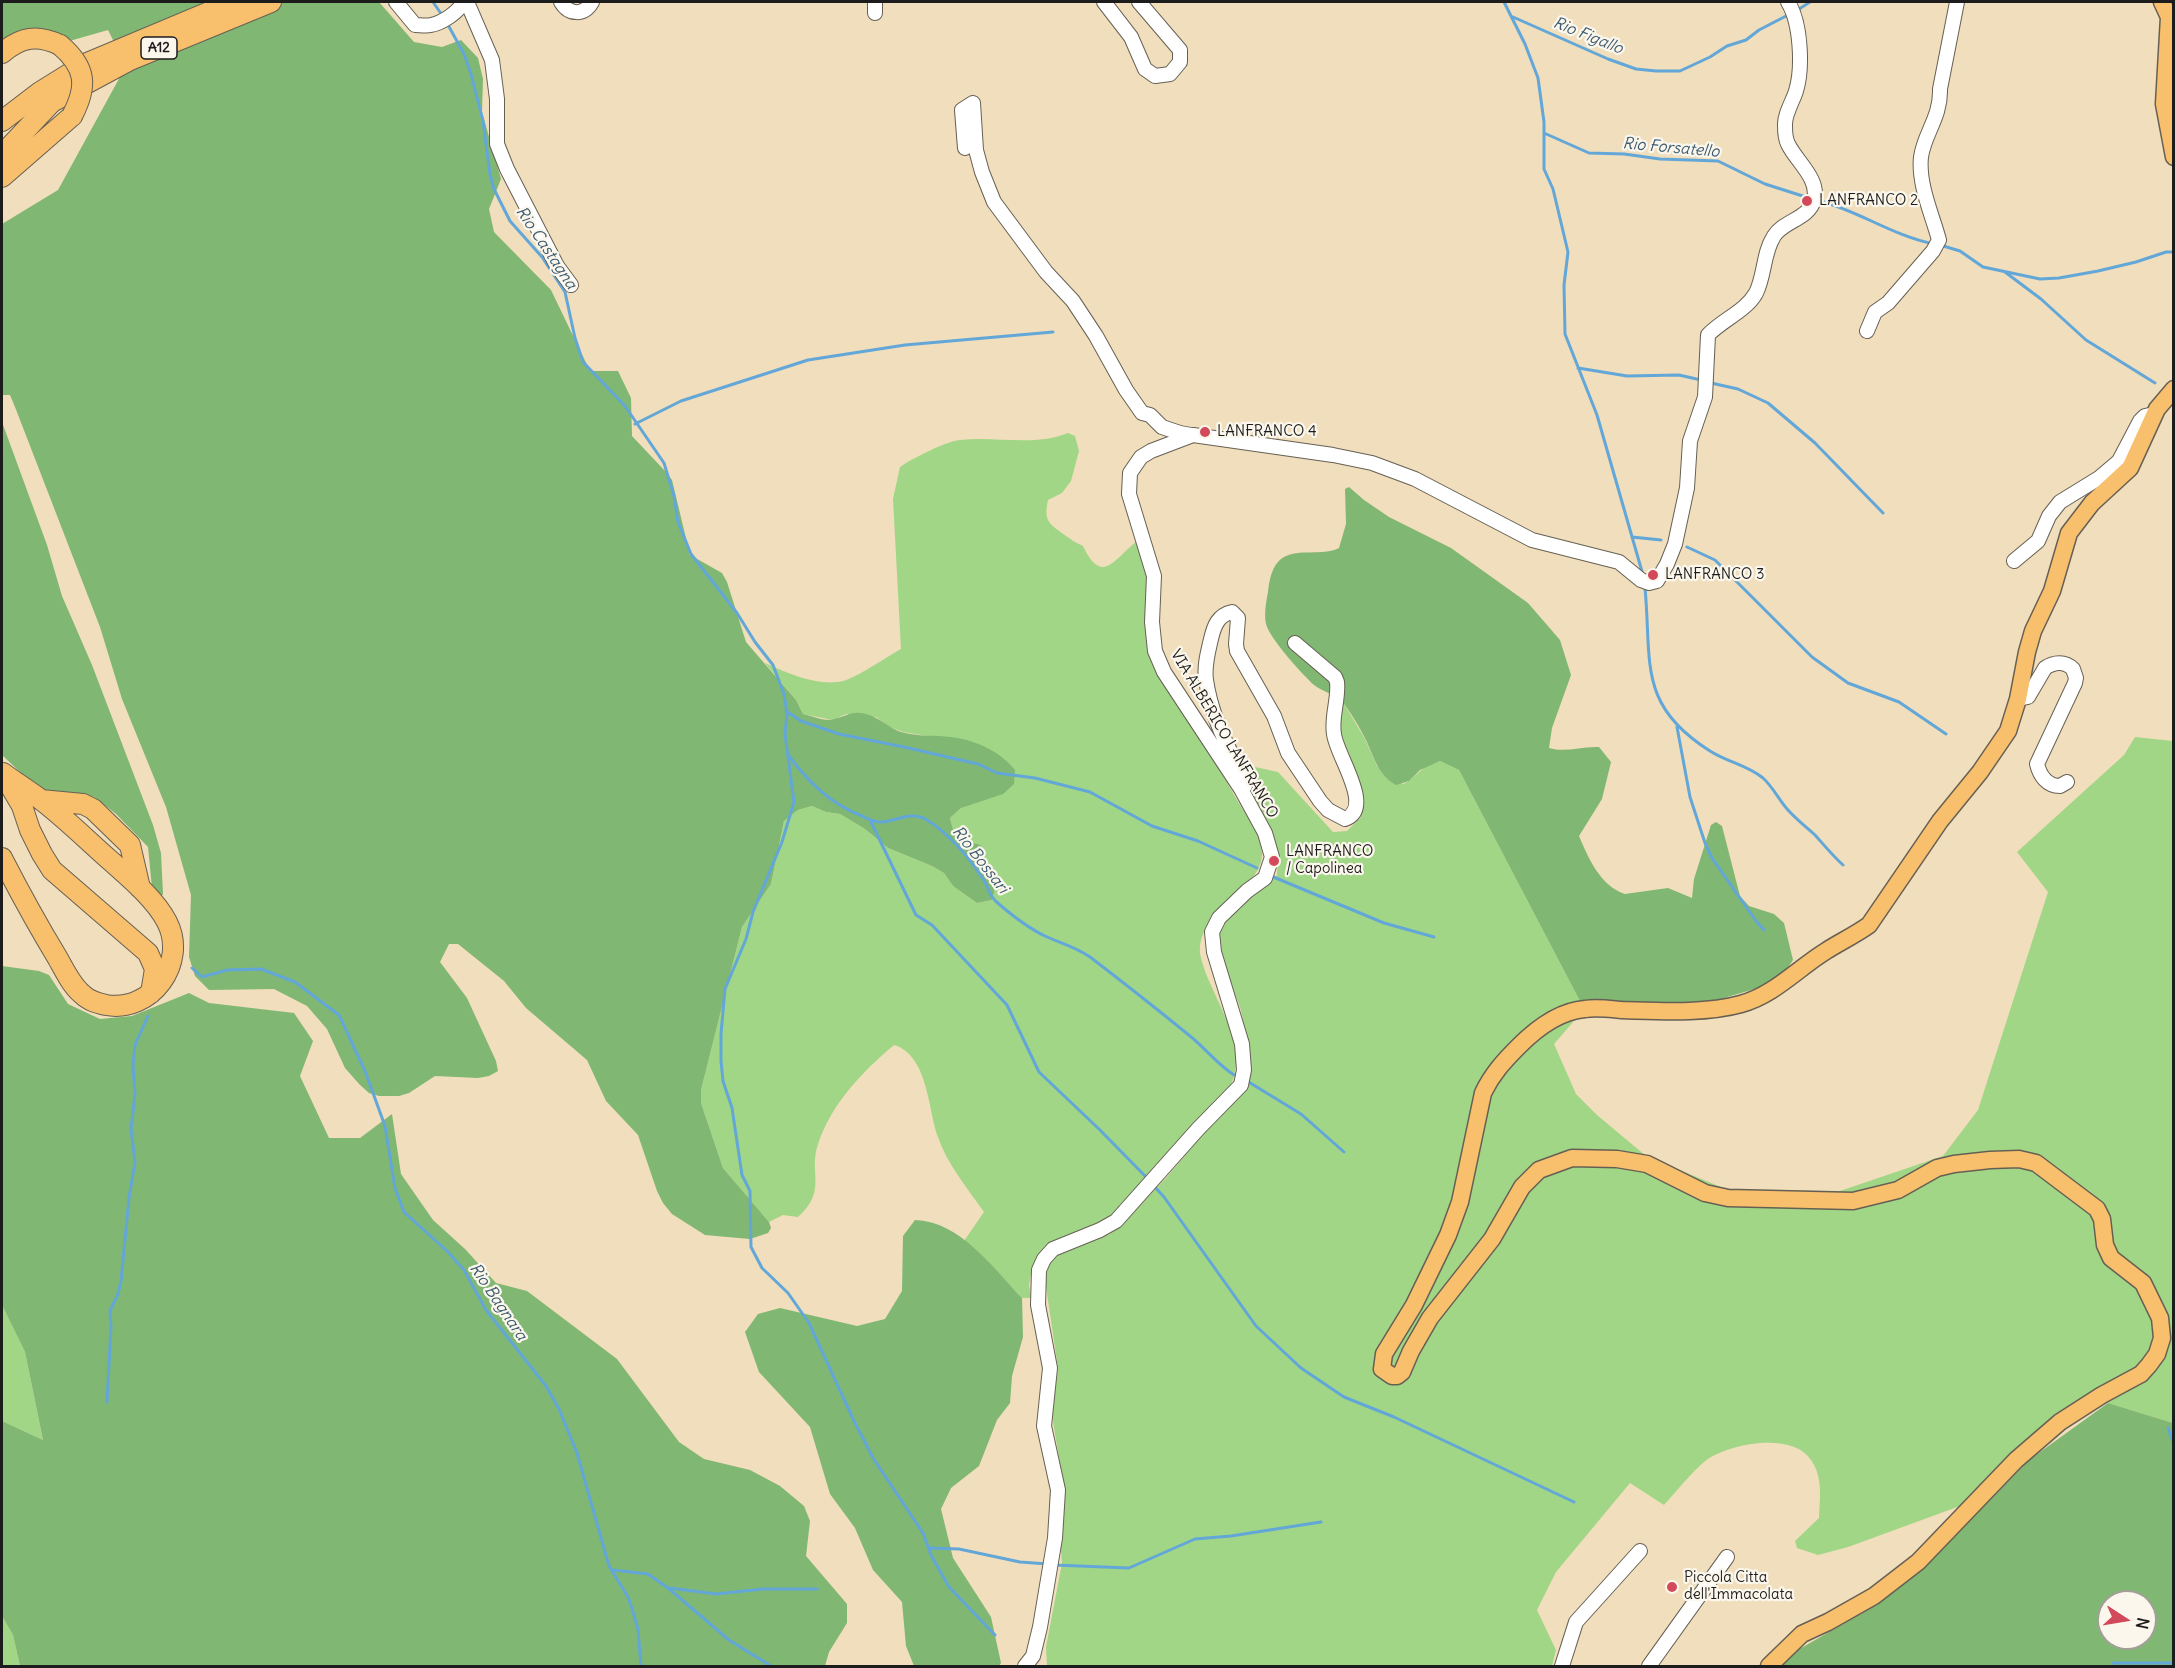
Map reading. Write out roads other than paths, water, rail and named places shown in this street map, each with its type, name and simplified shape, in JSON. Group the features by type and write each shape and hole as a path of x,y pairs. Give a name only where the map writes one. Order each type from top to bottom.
{"highway":[{"name":"A12","path":"2,121 40,92 85,63 233,2"},
{"name":"A12","path":"2,142 52,102 130,60 271,2"},
{"path":"2,53 14,43 25,39 50,40 60,45 77,62 82,76 79,102 72,116 2,177"},
{"path":"2,155 52,102"},
{"path":"2,772 41,800 140,888 167,922 174,948 169,972 141,1001 127,1005 112,1006 94,1002 81,994 24,903 2,858"},
{"path":"2,772 22,806 30,830 52,870 148,953 155,969 151,993"},
{"path":"41,800 83,804 93,809 130,845 140,888"}],"main road":[{"path":"2162,2 2169,17 2164,104 2174,157"},
{"path":"1769,1666 1802,1634 1874,1596 1918,1562 1983,1493 2060,1422 2140,1374 2157,1354 2162,1338 2160,1318 2143,1283 2111,1258 2105,1245 2102,1219 2097,1209 2036,1163 2019,1159 1990,1160 1936,1168 1898,1190 1853,1201 1728,1198 1705,1193 1647,1164 1617,1159 1572,1158 1539,1170 1522,1187 1492,1239 1430,1318 1402,1372 1397,1376 1386,1373 1383,1369 1384,1354 1414,1305 1448,1234 1460,1202 1484,1093 1490,1078 1502,1062 1528,1037 1546,1023 1585,1008 1689,1010 1741,1004 1774,990 1825,951 1869,925 1940,821 1980,772 2008,731 2018,699 2033,631 2052,591 2069,533 2092,503 2130,468 2161,401 2174,389"}],"street":[{"path":"396,2 415,25 431,25 445,20 463,2"},
{"path":"468,2 492,60 497,144 507,169 557,266 571,285"},
{"path":"561,2 565,8 574,13 585,10 592,2"},
{"path":"1104,2 1131,37 1145,69 1150,74 1161,77 1174,71 1180,62 1180,50 1139,2"},
{"name":"VIA ALBERICO LANFRANCO","path":"1026,1666 1033,1656 1040,1627 1054,1538 1058,1490 1044,1426 1050,1368 1038,1305 1039,1270 1044,1259 1053,1249 1116,1221 1241,1085 1244,1070 1242,1044 1214,952 1212,932 1219,918 1247,891 1265,878 1272,857 1265,833 1241,789 1164,672 1155,651 1152,622 1154,576 1129,494 1131,473 1141,458 1161,446 1193,435 1372,463 1415,479 1532,540 1619,562 1641,580 1649,583 1657,580 1676,544 1685,499 1690,441 1704,398 1708,335 1754,296 1760,284 1774,236 1811,207 1815,199 1815,190 1808,174 1786,141 1784,122 1800,78 1799,45 1792,8 1788,2"},
{"path":"1867,331 1875,312 1888,303 1933,251 1939,240 1921,173 1922,154 1940,100 1940,89 1957,2"},
{"path":"965,148 962,110 973,103 976,150 994,202 1046,272 1073,301 1142,413 1150,415 1162,427 1193,435"},
{"path":"2014,561 2038,541 2049,516 2060,501 2099,478 2118,461 2139,421 2145,416 2154,414"},
{"path":"1241,789 1246,786 1246,780 1220,726 1205,675 1210,643 1217,621 1232,612 1238,618 1236,644 1240,658 1274,716 1288,753 1328,810 1345,819 1356,811 1358,803 1356,794 1336,747 1334,735 1337,682 1335,677 1295,643"},
{"path":"2018,699 2028,697 2045,668 2066,664 2073,669 2075,683 2037,765 2040,774 2050,784 2060,786 2067,782"},
{"path":"1562,1666 1576,1622 1640,1551"},
{"path":"1649,1666 1727,1557"}],"waterway":[{"name":"Rio Castagna","path":"433,2 442,15"},
{"path":"1504,2 1525,44 1538,78 1544,122 1544,169 1553,189 1568,252 1564,285 1565,334 1597,415 1643,575"},
{"path":"1796,11 1810,2"},
{"name":"Rio Figallo","path":"1513,17 1636,69 1680,71 1727,46 1746,40 1759,30 1790,14"},
{"path":"447,23 464,54 471,74 483,121 490,174 494,189 510,221 542,257 565,292 583,362 625,406 664,463 674,496 678,522 691,554 737,613 773,665 784,694 787,714 785,734 794,802 782,842 725,989 721,1034 723,1081 732,1108 742,1175 750,1191 751,1247 762,1268 788,1293 809,1323 873,1458 923,1533 931,1555 949,1587 995,1635"},
{"name":"Rio Forsatello","path":"1544,133 1589,153 1718,161 1765,184 1809,198"},
{"path":"1820,201 1904,235 1934,244"},
{"path":"1940,245 1960,251 1983,267 2040,279 2098,271 2166,252 2174,252"},
{"path":"2005,272 2041,299 2086,340 2155,383"},
{"path":"635,424 681,401 808,360 905,345 1053,332"},
{"path":"1578,368 1627,376 1679,375 1701,380"},
{"path":"1711,383 1738,389 1768,403 1815,443 1883,513"},
{"path":"1632,537 1661,540"},
{"path":"1687,547 1715,560 1812,657 1848,683 1899,702 1946,734"},
{"path":"1645,588 1649,660 1659,699 1670,717 1687,734 1710,751 1763,778 1788,810 1843,865"},
{"path":"786,711 801,721 839,734 978,764 997,773 1035,778 1090,792 1152,826 1198,841 1257,868"},
{"path":"1677,727 1690,797 1705,843 1712,858 1764,930"},
{"name":"Rio Bossari","path":"789,756 821,792 851,811 880,822 916,816 936,826 965,854 993,898 1000,905 1033,930 1090,957 1190,1036 1234,1075"},
{"path":"870,820 916,915 932,925 1007,1005 1039,1072 1147,1178"},
{"path":"1271,876 1384,923 1434,937"},
{"name":"Rio Bagnara","path":"192,968 202,977 227,970 261,969 295,982 339,1015 365,1071 385,1126 395,1188 404,1212 448,1252 464,1270 486,1310 546,1386 559,1409 577,1453 609,1566 628,1597 633,1612 638,1629 641,1666"},
{"path":"107,1402 110,1311 121,1281 135,1162 131,1129 135,1095 133,1066 135,1045 148,1016"},
{"path":"1247,1081 1301,1114 1344,1152"},
{"path":"1153,1185 1164,1197 1256,1326 1301,1368 1344,1397 1394,1417 1574,1502"},
{"path":"2168,1428 2174,1445"},
{"path":"1054,1565 1129,1568 1195,1539 1231,1536 1321,1522"},
{"path":"930,1548 959,1549 1020,1562 1048,1564"},
{"path":"613,1570 648,1574 729,1640 771,1666"},
{"path":"670,1588 716,1594 763,1589 817,1589"},
{"path":"2113,1663 2174,1663"}],"place":[{"name":"LANFRANCO 2","path":"1807,201"},
{"name":"LANFRANCO 4","path":"1205,432"},
{"name":"LANFRANCO 3","path":"1653,575"},
{"name":"LANFRANCO / Capolinea","path":"1274,861"},
{"name":"Piccola Citta dell'Immacolata","path":"1672,1587"}]}
